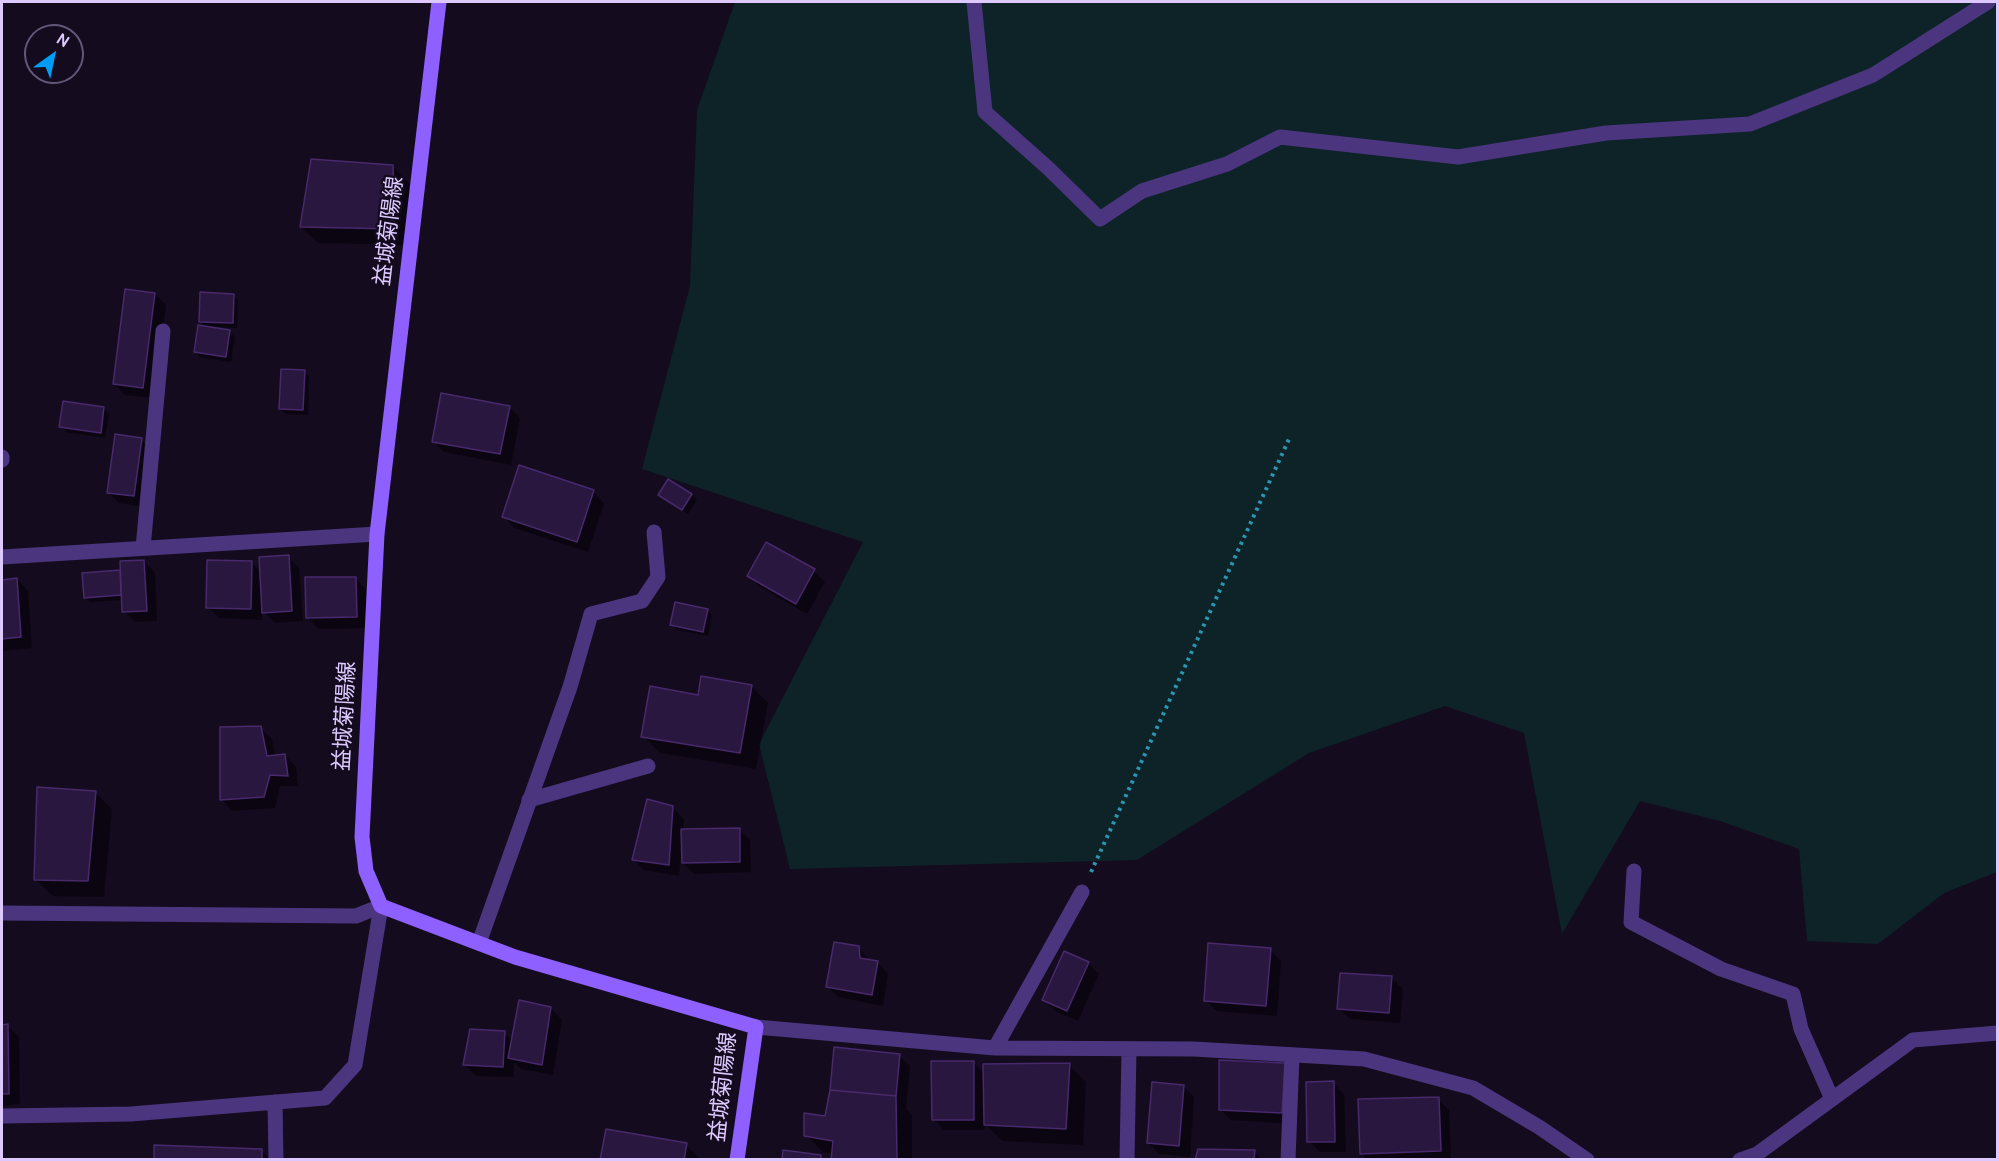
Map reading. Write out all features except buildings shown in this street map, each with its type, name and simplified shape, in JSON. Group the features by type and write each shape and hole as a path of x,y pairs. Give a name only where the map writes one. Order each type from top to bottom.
{"main road":[{"name":"益城菊陽線","path":"439,2 377,534 362,837 366,871 381,906 515,957 756,1027 737,1160"}],"street":[{"path":"974,2 985,112 1048,168 1100,219 1142,191 1227,164 1280,137 1458,157 1606,133 1750,124 1873,75 1988,2"},
{"path":"143,548 163,331"},
{"path":"479,943 570,687 591,614 642,601 658,577 654,532"},
{"path":"2,557 377,534"},
{"path":"530,800 648,766"},
{"path":"1634,871 1631,922 1721,969 1793,994 1801,1029 1832,1099"},
{"path":"995,1048 1082,892"},
{"path":"2,913 356,916 381,906"},
{"path":"2,1116 131,1114 325,1098 356,1065 381,906"},
{"path":"756,1027 995,1048 1194,1049 1364,1059 1473,1088 1539,1127 1587,1160"},
{"path":"1740,1160 1757,1154 1913,1040 1998,1033"},
{"path":"1127,1160 1129,1049"},
{"path":"1288,1160 1292,1055"},
{"path":"275,1102 276,1160"}],"path":[{"path":"1082,892 1289,439"}],"green space":[{"path":"735,2 1997,2 1997,872 1944,893 1878,944 1807,941 1799,849 1720,821 1640,801 1562,934 1524,733 1445,706 1309,753 1137,860 790,869 759,744 863,542 642,469 690,286 697,110"}]}
